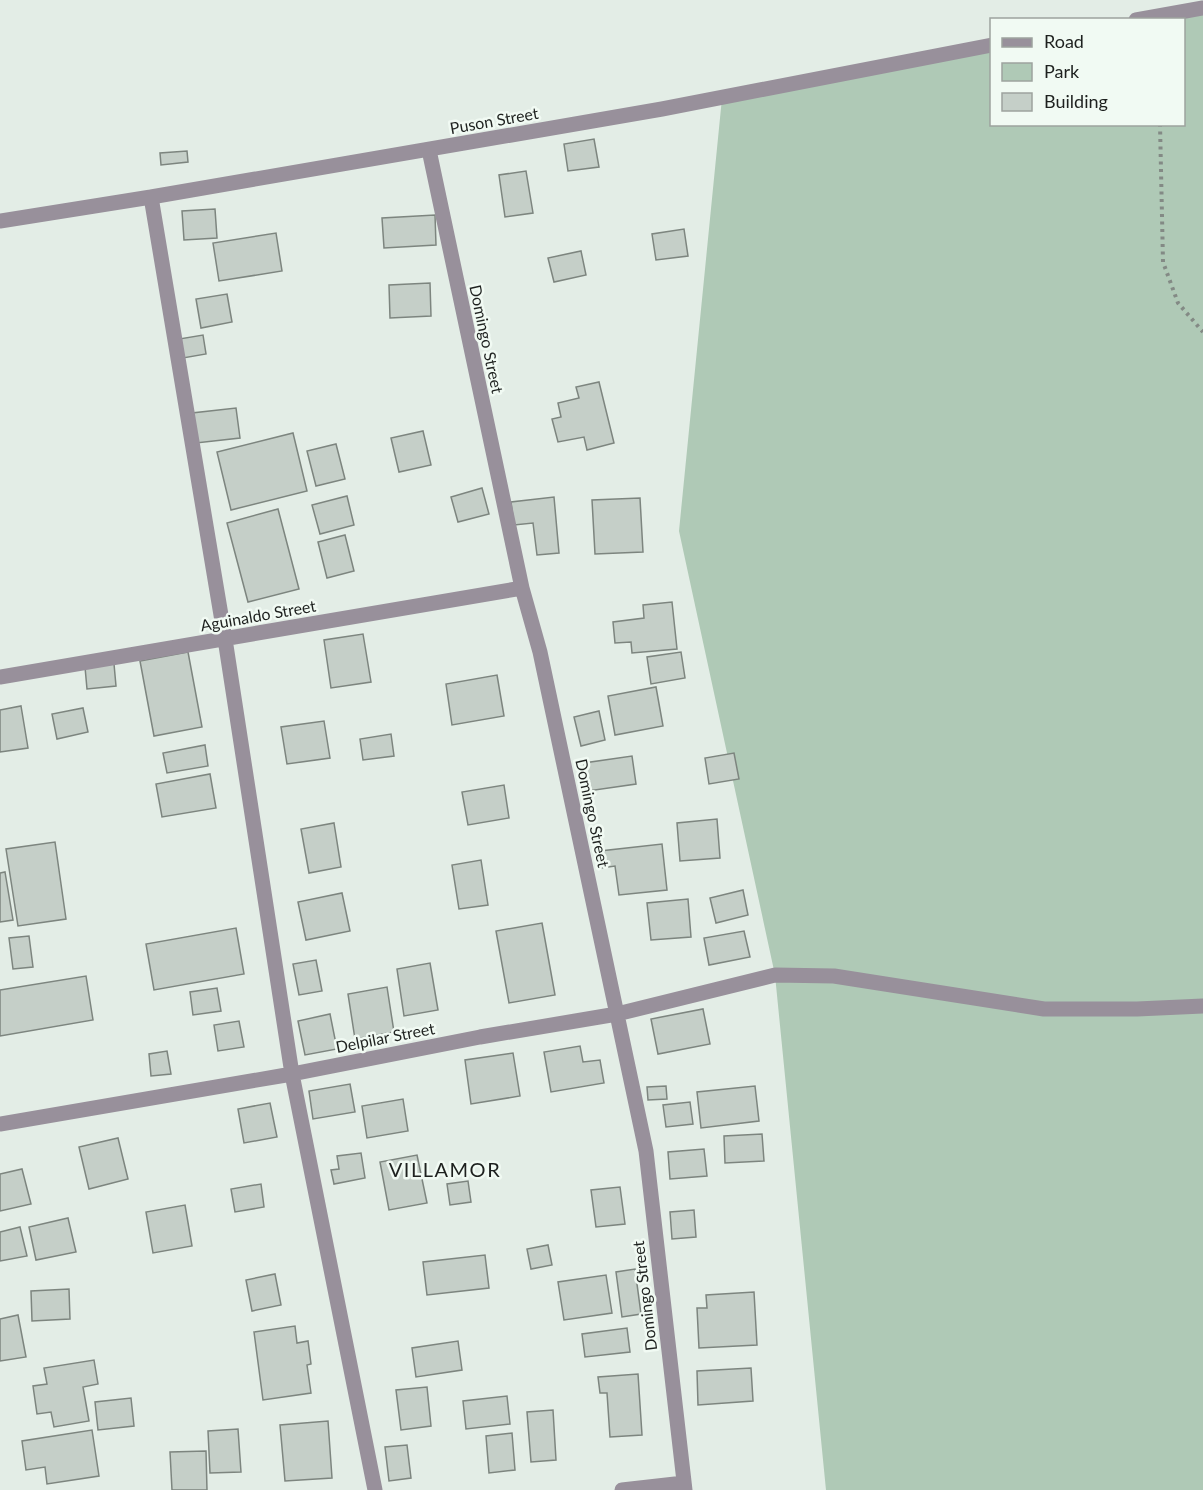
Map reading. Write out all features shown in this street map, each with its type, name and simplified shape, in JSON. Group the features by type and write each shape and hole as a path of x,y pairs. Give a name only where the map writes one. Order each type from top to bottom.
{"street":[{"path":"1147,18 1203,8"},
{"name":"Puson Street","path":"0,221 662,110 990,45"},
{"name":"Domingo Street","path":"429,150 522,588 540,652 646,1151 684,1487"},
{"path":"151,197 225,639 292,1074 375,1490"},
{"name":"Aguinaldo Street","path":"0,677 522,588"},
{"name":"Delpilar Street","path":"0,1124 292,1074 480,1037 617,1014 775,975 834,976 1044,1009 1203,1006"},
{"path":"622,1490 684,1487"}],"path":[{"path":"1161,126 1163,262 1178,303 1203,332"}],"green space":[{"path":"1203,8 1203,1490 826,1490 775,975 679,531 722,98 990,47 990,126 1185,126 1185,18 1142,18"}],"building":[{"path":"594,139 599,167 568,171 564,144"},
{"path":"187,151 188,162 161,165 160,153"},
{"path":"526,171 533,213 505,217 499,175"},
{"path":"215,209 217,238 184,240 182,211"},
{"path":"435,215 436,245 384,248 382,218"},
{"path":"684,229 688,256 656,260 652,234"},
{"path":"276,233 282,271 219,281 213,243"},
{"path":"581,251 586,275 554,282 548,258"},
{"path":"430,283 431,316 390,318 389,285"},
{"path":"227,294 232,322 201,328 196,299"},
{"path":"203,335 206,354 183,358 179,339"},
{"path":"599,382 614,443 587,450 584,437 558,442 552,419 561,417 558,403 579,398 576,387"},
{"path":"236,408 240,438 196,443 192,413"},
{"path":"423,431 431,465 399,472 391,438"},
{"path":"293,433 307,491 231,510 217,452"},
{"path":"336,444 345,479 316,486 307,451"},
{"path":"482,488 489,514 458,522 451,497"},
{"path":"347,496 354,525 320,534 312,505"},
{"path":"554,497 559,553 537,555 533,523 514,525 511,502"},
{"path":"640,498 643,552 595,554 592,500"},
{"path":"278,509 299,589 248,602 227,523"},
{"path":"345,535 354,571 327,578 318,542"},
{"path":"672,602 677,649 632,653 631,642 615,643 613,622 644,618 643,605"},
{"path":"363,634 371,682 331,688 324,640"},
{"path":"188,652 202,727 154,736 140,661"},
{"path":"681,652 685,678 651,684 647,657"},
{"path":"114,664 116,686 87,689 85,667"},
{"path":"497,675 504,716 452,725 446,684"},
{"path":"656,687 663,726 615,735 608,696"},
{"path":"21,706 28,748 0,752 0,710"},
{"path":"83,708 88,732 57,739 52,714"},
{"path":"599,711 605,740 581,746 574,717"},
{"path":"324,721 330,758 287,764 281,727"},
{"path":"391,734 394,756 363,760 360,739"},
{"path":"205,745 208,766 167,773 163,753"},
{"path":"734,753 739,779 709,784 705,758"},
{"path":"632,756 636,784 588,791 584,763"},
{"path":"210,774 216,808 162,817 156,784"},
{"path":"504,785 509,818 468,825 462,792"},
{"path":"717,819 720,858 680,861 677,823"},
{"path":"334,823 341,867 309,873 301,829"},
{"path":"55,842 66,919 18,926 6,849"},
{"path":"662,844 667,890 619,895 615,866 602,868 600,851"},
{"path":"481,860 488,905 459,909 452,865"},
{"path":"5,872 13,920 0,922 0,873"},
{"path":"743,890 748,915 716,923 710,898"},
{"path":"342,893 350,931 306,940 298,902"},
{"path":"688,899 691,937 651,940 647,903"},
{"path":"542,923 555,995 509,1003 496,931"},
{"path":"236,928 244,974 154,990 146,944"},
{"path":"744,931 750,957 709,965 704,938"},
{"path":"29,936 33,967 13,969 9,938"},
{"path":"316,960 322,991 299,995 293,964"},
{"path":"430,963 438,1010 404,1016 397,969"},
{"path":"86,976 93,1020 0,1036 0,990"},
{"path":"387,987 394,1032 355,1039 348,994"},
{"path":"217,988 221,1011 193,1015 190,992"},
{"path":"703,1009 710,1044 658,1054 651,1019"},
{"path":"330,1014 337,1049 305,1055 298,1021"},
{"path":"239,1021 244,1047 218,1051 214,1025"},
{"path":"580,1046 583,1062 600,1060 604,1083 551,1092 544,1052"},
{"path":"167,1051 171,1074 151,1076 149,1054"},
{"path":"513,1053 520,1096 471,1104 465,1060"},
{"path":"350,1084 355,1112 313,1119 309,1091"},
{"path":"666,1086 667,1099 648,1100 647,1087"},
{"path":"755,1086 759,1121 701,1128 697,1092"},
{"path":"403,1099 408,1131 367,1138 362,1106"},
{"path":"690,1102 693,1124 666,1127 663,1105"},
{"path":"270,1103 277,1137 244,1143 238,1109"},
{"path":"762,1134 764,1161 725,1163 724,1136"},
{"path":"118,1138 128,1179 89,1189 79,1147"},
{"path":"704,1149 707,1176 670,1179 668,1152"},
{"path":"361,1153 365,1178 334,1184 331,1170 339,1169 337,1156"},
{"path":"417,1155 427,1203 389,1210 380,1162"},
{"path":"22,1169 31,1204 0,1211 0,1174"},
{"path":"468,1181 471,1202 450,1205 447,1184"},
{"path":"261,1184 264,1207 235,1212 231,1189"},
{"path":"620,1187 625,1224 596,1227 591,1190"},
{"path":"185,1205 192,1246 153,1253 146,1212"},
{"path":"694,1210 696,1237 672,1239 670,1212"},
{"path":"68,1218 76,1252 36,1260 29,1227"},
{"path":"20,1227 27,1256 0,1261 0,1232"},
{"path":"548,1245 552,1265 531,1269 527,1249"},
{"path":"485,1255 489,1288 427,1295 423,1262"},
{"path":"635,1269 641,1314 622,1317 616,1272"},
{"path":"275,1274 281,1305 252,1311 246,1280"},
{"path":"606,1275 612,1313 564,1320 558,1282"},
{"path":"69,1289 70,1319 32,1321 31,1291"},
{"path":"754,1292 757,1345 699,1348 697,1308 707,1308 706,1295"},
{"path":"18,1315 26,1357 0,1361 0,1319"},
{"path":"295,1326 297,1343 308,1341 311,1364 307,1365 311,1393 263,1400 254,1332"},
{"path":"627,1328 630,1352 585,1357 582,1334"},
{"path":"458,1341 462,1370 416,1377 412,1348"},
{"path":"94,1360 98,1384 83,1387 89,1421 54,1427 51,1412 37,1414 33,1386 47,1384 44,1368"},
{"path":"751,1368 753,1401 698,1405 697,1371"},
{"path":"638,1374 642,1435 610,1437 607,1393 600,1393 598,1377"},
{"path":"427,1387 431,1426 401,1430 396,1390"},
{"path":"507,1396 510,1424 466,1429 463,1401"},
{"path":"131,1398 134,1426 98,1430 95,1402"},
{"path":"553,1410 556,1460 531,1462 527,1412"},
{"path":"328,1421 332,1478 285,1481 280,1425"},
{"path":"238,1429 241,1472 210,1473 208,1431"},
{"path":"92,1430 99,1476 47,1484 45,1467 26,1470 22,1441"},
{"path":"512,1433 515,1470 489,1473 486,1436"},
{"path":"407,1445 411,1478 389,1481 385,1447"},
{"path":"206,1451 207,1490 172,1490 170,1452"}],"district":[{"name":"VILLAMOR","path":"445,1169"}]}
